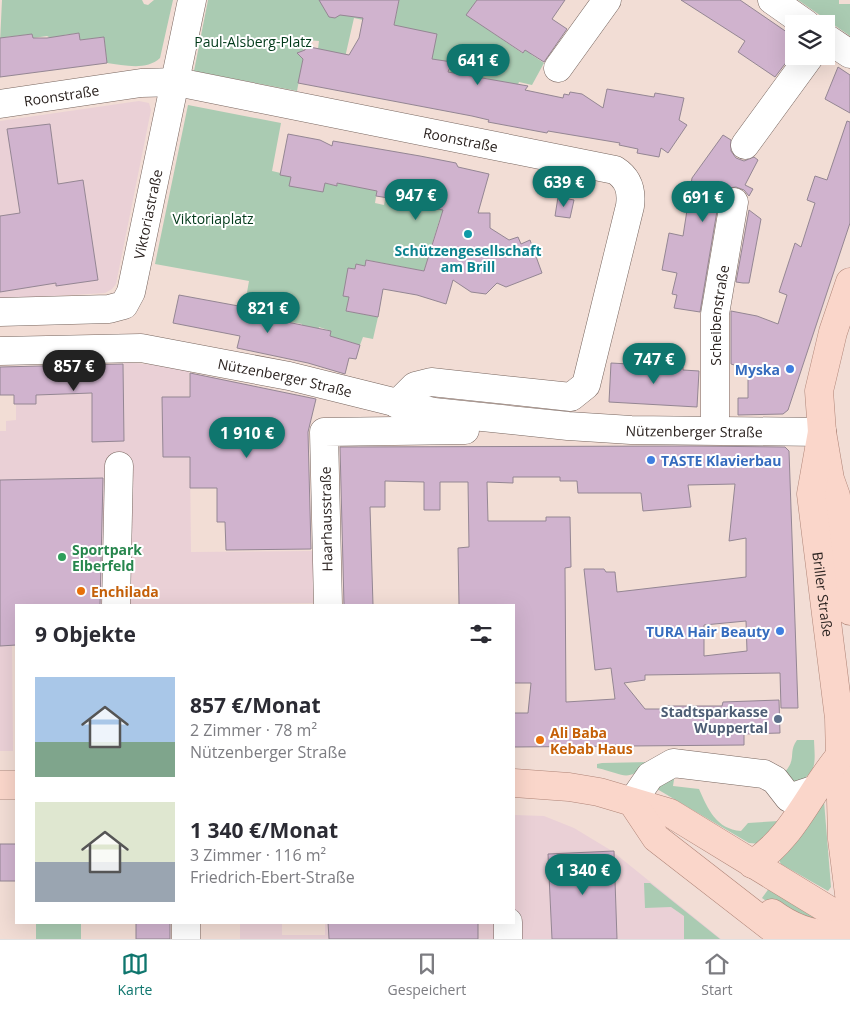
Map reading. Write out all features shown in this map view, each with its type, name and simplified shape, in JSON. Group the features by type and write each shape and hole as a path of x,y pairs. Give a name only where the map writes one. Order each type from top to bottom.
{"main road":[{"name":"Briller Straße","path":"850,282 833,332 820,382 822,432 811,494 841,607 839,757 850,902"},
{"path":"752,864 767,854 787,834 839,757"},
{"path":"515,782 569,786 670,813 850,922"},
{"path":"0,785 15,785"},
{"path":"632,802 656,838 786,939"},
{"path":"750,896 761,882 760,876 752,864"},
{"path":"713,883 734,883 794,928 808,934 820,938 850,932"}],"street":[{"name":"Viktoriastraße","path":"0,312 109,310 124,305 132,292 177,82 192,0"},
{"path":"558,68 608,0"},
{"path":"772,0 793,15"},
{"path":"835,44 850,54"},
{"path":"745,145 803,65"},
{"name":"Roonstraße","path":"0,104 142,83 177,82 615,170 623,175 632,192 630,206 586,385 571,397 431,382 415,386 397,404"},
{"name":"Scheibenstraße","path":"715,429 715,314 734,202"},
{"name":"Nützenberger Straße","path":"0,350 141,348 289,376 434,412 568,426 631,430 715,429 822,432"},
{"name":"Nützenberger Straße","path":"324,432 568,426"},
{"name":"Haarhausstraße","path":"324,432 328,604"},
{"path":"116,604 119,466"},
{"path":"632,802 650,776 673,763 764,774 775,780 789,798 816,789"},
{"path":"186,924 186,939"},
{"path":"508,924 508,939"}],"shaded area":[{"path":"139,101 149,103 151,110 116,284 105,293 0,299 0,121"},
{"path":"123,362 189,368 191,552 314,551 313,603 15,604 15,645 12,646 13,751 0,751 0,431 6,431 6,421 16,420 16,404 35,403 36,395 124,393"},
{"path":"515,815 544,816 574,828 612,851 721,939 240,939 240,924 282,924 282,935 325,935 325,924 515,924"}],"green space":[{"path":"2,0 142,0 144,4 148,5 154,0 173,0 160,58 148,65 128,66 107,63 104,37 80,40 79,33 64,35 57,41 47,36 33,38 32,34 6,37 0,43"},
{"name":"Paul-Alsberg-Platz","path":"208,0 375,0 363,20 354,18 341,75 333,52 318,49 319,41 308,40 301,57 303,59 297,91 194,71"},
{"path":"399,0 477,0 467,15 522,53 527,47 532,55 544,63 532,85 519,82 517,87 485,78 448,78 451,62 437,60 436,68 394,26"},
{"path":"798,0 839,0 839,4 850,4 850,36 835,26 835,15 820,15"},
{"name":"Viktoriaplatz","path":"188,105 281,123 272,171 337,186 338,180 377,191 375,203 384,205 386,195 419,203 430,199 449,211 440,218 424,271 367,260 365,266 356,264 355,269 348,268 349,297 346,311 378,317 373,339 363,337 360,345 330,336 331,331 319,327 318,332 301,329 302,324 290,322 289,326 265,321 265,317 243,315 249,281 155,264"},
{"path":"797,740 814,740 814,762 811,772 794,784 781,776 790,765 794,745"},
{"path":"651,762 630,775 621,775 597,768 597,764 602,763"},
{"path":"675,773 673,786 699,789 714,817 725,826 741,831 748,823 779,821 761,844 749,843 657,789 659,779"},
{"path":"824,801 831,887 828,891 781,864 778,858"},
{"path":"644,883 650,883 720,939 684,939 684,916 671,907 645,908"},
{"path":"770,887 819,920 793,920 762,898"},
{"path":"36,924 81,924 81,939 36,939"}],"building":[{"path":"319,0 399,0 394,25 437,34 432,59 452,62 448,72 528,86 525,90 563,98 564,94 569,95 570,92 582,94 603,108 607,89 654,97 655,93 684,98 679,120 687,125 668,153 661,148 659,157 637,153 638,149 619,145 620,143 548,131 547,133 488,122 489,120 472,116 298,83 303,59 297,53 305,50 305,46 349,55 359,38 363,18 340,15 335,18 329,17"},
{"path":"477,0 565,0 552,19 567,29 544,62 525,50 523,53 466,15"},
{"path":"681,0 740,0 785,31 785,64 775,77 738,52 745,41"},
{"path":"79,33 80,40 104,37 107,63 0,77 0,38 32,34 33,38 47,38"},
{"path":"838,67 850,75 850,113 825,99"},
{"path":"847,121 850,122 850,223 788,410 783,414 738,415 738,398 748,398 748,369 731,364 731,311 757,316 778,324 787,295 779,292 795,243 801,247 815,203 807,200 815,176 827,180"},
{"path":"50,124 58,184 83,180 98,280 56,286 56,283 0,292 0,216 20,213 7,129"},
{"path":"288,134 320,140 332,146 333,141 456,163 458,167 489,174 478,213 490,213 490,228 509,240 518,237 521,244 530,240 542,273 506,287 497,283 486,294 471,292 453,280 446,304 417,295 383,289 378,317 346,311 349,297 343,296 348,268 355,269 356,264 365,266 366,260 424,271 443,210 437,209 438,206 376,196 377,191 337,183 337,186 325,183 323,192 289,186 291,177 280,175"},
{"path":"723,135 731,140 731,151 736,158 744,161 754,157 758,160 745,185 753,189 749,196 744,190 736,187 728,188 722,192 719,199 700,312 674,308 677,295 672,294 677,273 662,270 669,233 683,236 692,178"},
{"path":"558,197 574,200 570,218 555,216"},
{"path":"749,210 761,219 749,283 743,283 736,282"},
{"path":"179,295 244,307 243,313 331,331 330,336 360,345 356,359 349,358 345,374 308,363 237,348 240,336 173,323"},
{"path":"611,363 683,367 683,370 699,371 697,407 609,402"},
{"path":"123,364 124,441 92,442 92,393 36,395 36,404 14,404 14,395 0,395 0,367"},
{"path":"190,373 316,399 308,432 311,549 226,550 225,522 217,522 217,488 190,488 190,457 163,457 162,397 190,397"},
{"path":"690,446 785,447 789,451 798,708 781,708 780,673 645,675 645,680 624,683 645,709 667,709 667,706 722,706 723,702 779,700 780,733 744,734 744,745 515,747 515,713 528,713 531,683 515,683 515,604 459,604 458,548 469,547 468,482 440,482 440,510 424,510 424,482 385,481 385,507 370,507 373,604 344,604 340,447","holes":["513,477 560,477 560,481 577,481 578,493 641,493 643,511 691,507 688,485 735,484 729,541 746,538 746,577 617,592 615,572 606,572 604,569 584,569 595,670 611,668 615,699 566,702 565,568 571,567 570,517 546,517 546,521 488,521 487,482 513,483","746,621 747,651 704,656 704,625"]},
{"path":"103,478 100,604 15,604 15,645 0,646 0,480"},
{"path":"0,844 15,844 15,881 0,881"},
{"path":"614,851 617,939 552,939 548,854"},
{"path":"136,924 170,924 170,939 136,939"},
{"path":"328,924 478,924 478,939 329,939"}],"place":[{"name":"Schützengesellschaft am Brill","path":"468,234"},
{"name":"Myska","path":"790,369"},
{"name":"TASTE Klavierbau","path":"651,460"},
{"name":"Sportpark Elberfeld","path":"62,557"},
{"name":"Enchilada","path":"81,591"},
{"name":"TURA Hair Beauty","path":"780,631"},
{"name":"Stadtsparkasse Wuppertal","path":"778,719"},
{"name":"Ali Baba Kebab Haus","path":"540,740"}]}
